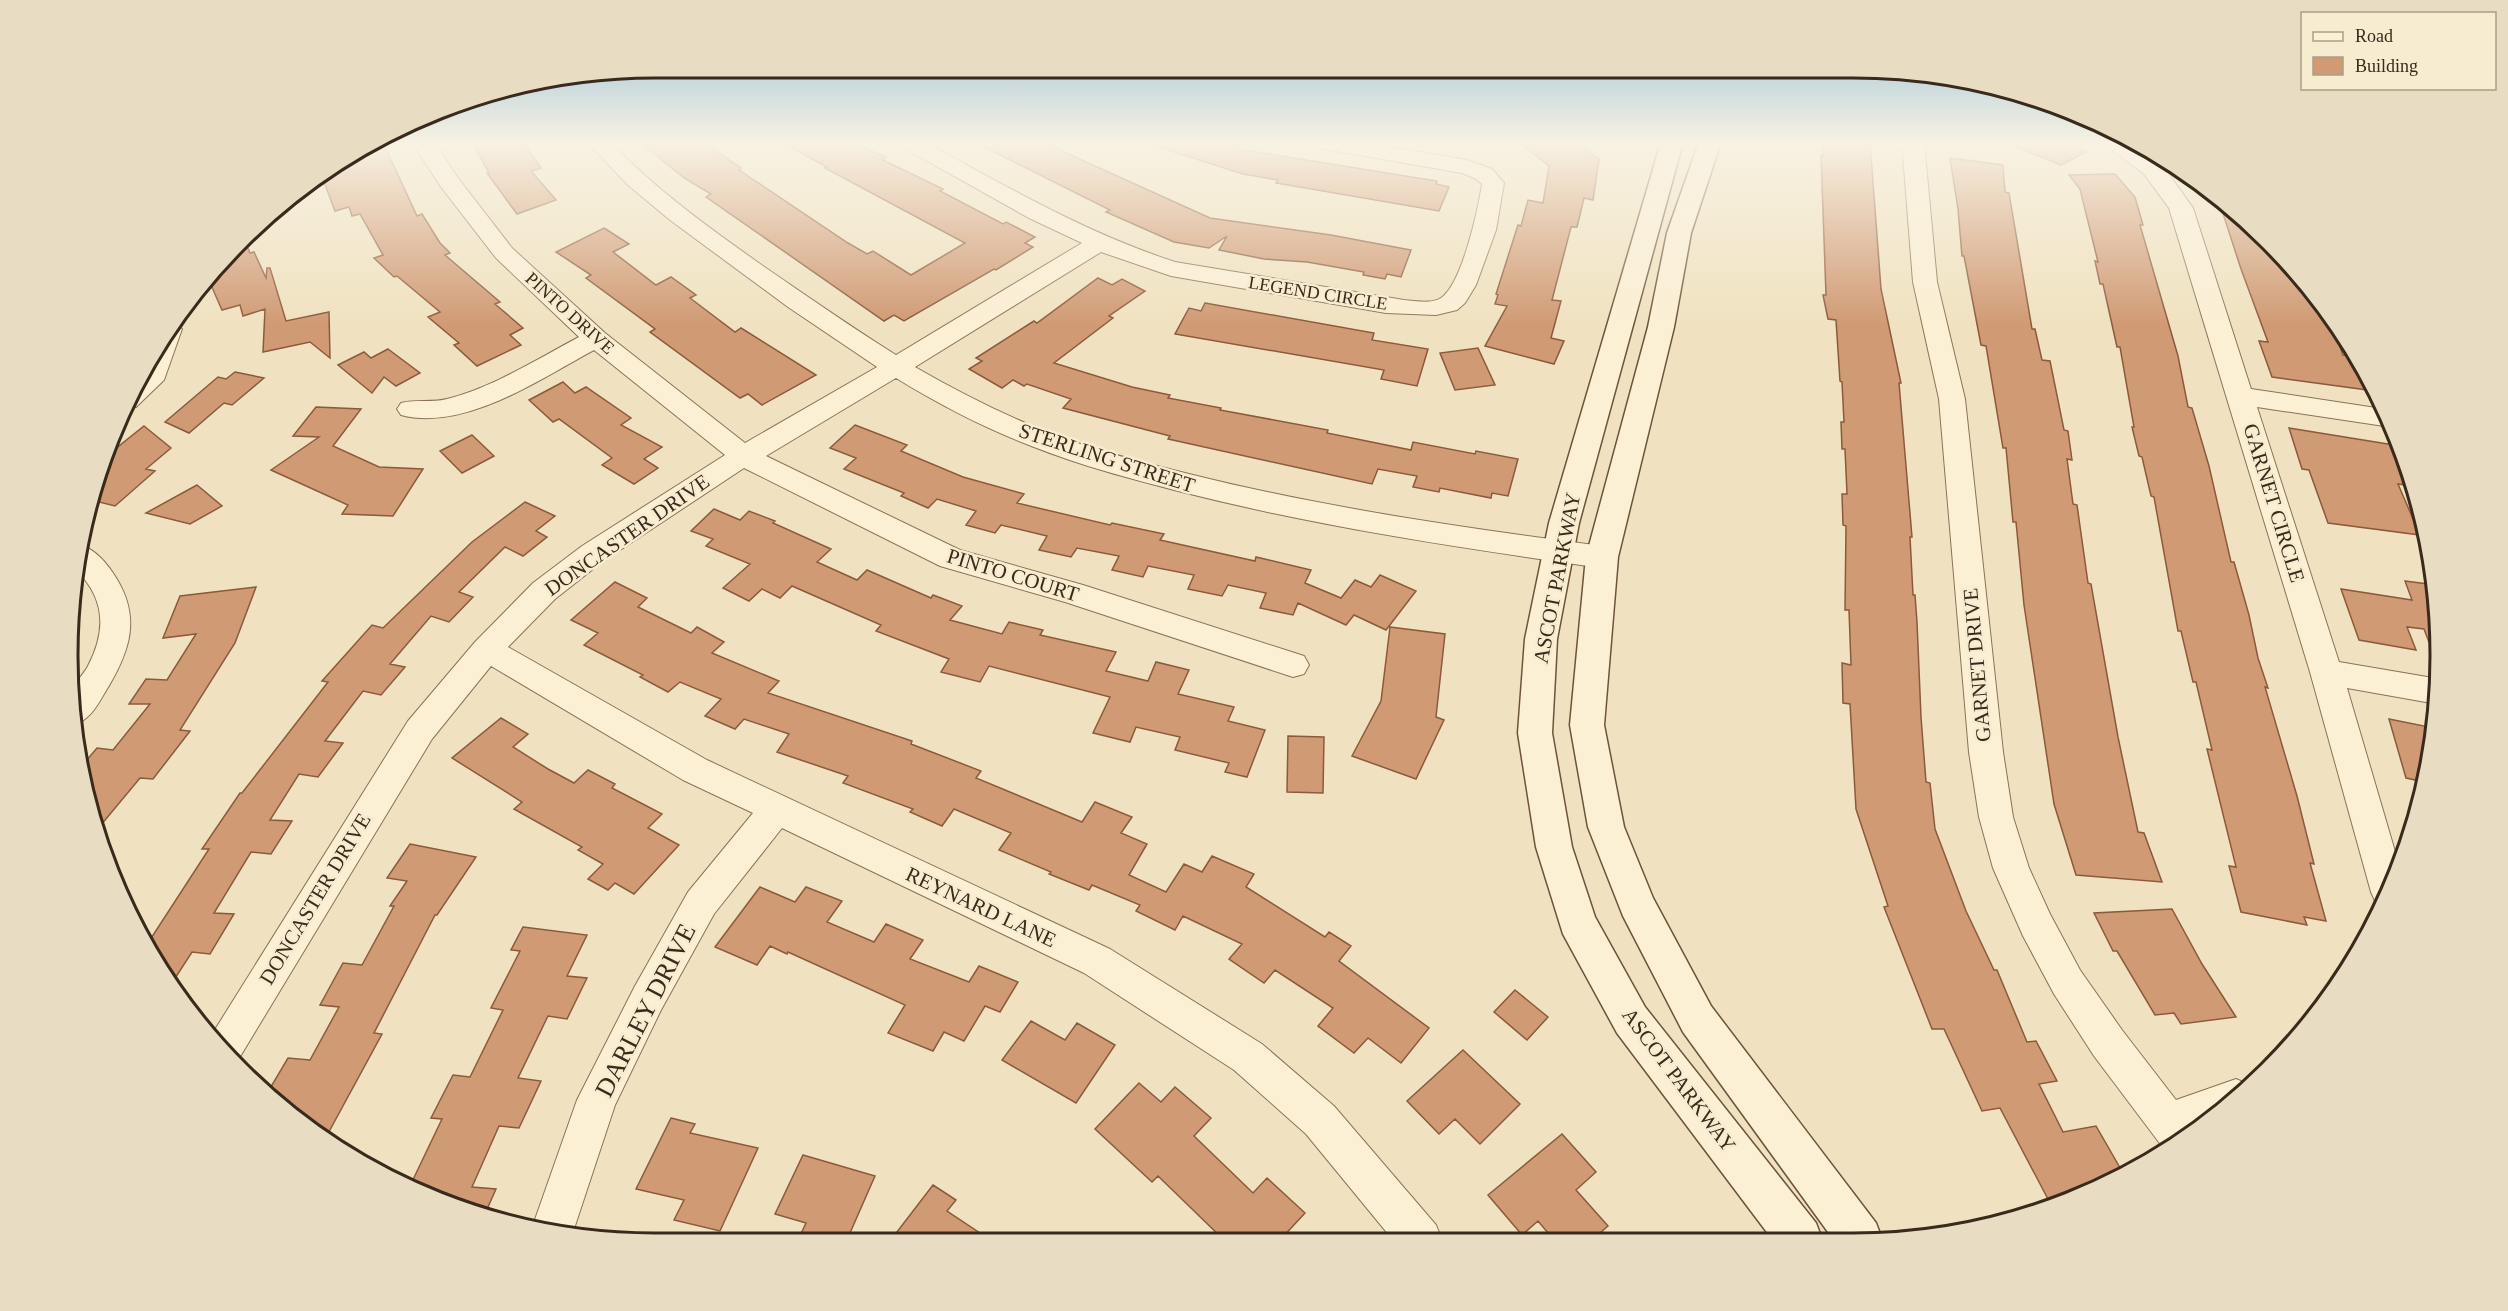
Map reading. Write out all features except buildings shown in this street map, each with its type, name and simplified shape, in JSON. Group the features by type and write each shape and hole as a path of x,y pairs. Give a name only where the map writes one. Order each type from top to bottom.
{"main road":[{"name":"ASCOT PARKWAY","path":"1655,203 1628,304 1590,425 1564,523 1541,639 1534,734 1554,847 1577,922 1631,1020 1795,1233"},
{"name":"ASCOT PARKWAY","path":"1689,203 1679,233 1661,327 1602,557 1587,725 1606,827 1636,904 1697,1019 1855,1233"}],"street":[{"name":"PINTO DRIVE","path":"465,203 504,253 596,339 745,457"},
{"name":"STERLING STREET","path":"665,203 689,224 834,328 934,391 1030,436 1123,467 1237,498 1326,516 1602,557"},
{"name":"LEGEND CIRCLE","path":"1024,203 1099,243 1138,260 1171,269 1397,306 1437,308 1459,297 1473,264 1492,203"},
{"name":"GARNET DRIVE","path":"1918,203 1925,282 1952,399 1986,752 1996,817 2011,868 2036,924 2067,982 2108,1043 2175,1131"},
{"name":"GARNET CIRCLE","path":"2178,203 2326,672 2385,878"},
{"name":"DONCASTER DRIVE","path":"228,1043 420,730 486,650 544,591 592,554 703,480 745,457 1099,243"},
{"path":"410,409 446,409 491,394 596,339"},
{"path":"148,381 155,374 159,360"},
{"path":"2240,396 2378,416"},
{"name":"PINTO COURT","path":"745,457 950,558 1072,593 1293,665"},
{"path":"80,703 88,694 110,654 117,613 114,597 102,576 86,562"},
{"name":"REYNARD LANE","path":"486,650 695,770 1097,961 1248,1057 1320,1120 1414,1233"},
{"path":"2326,672 2429,690"},
{"name":"DARLEY DRIVE","path":"555,1224 597,1100 648,998 701,903 776,810"},
{"path":"2175,1131 2196,1120"}]}
